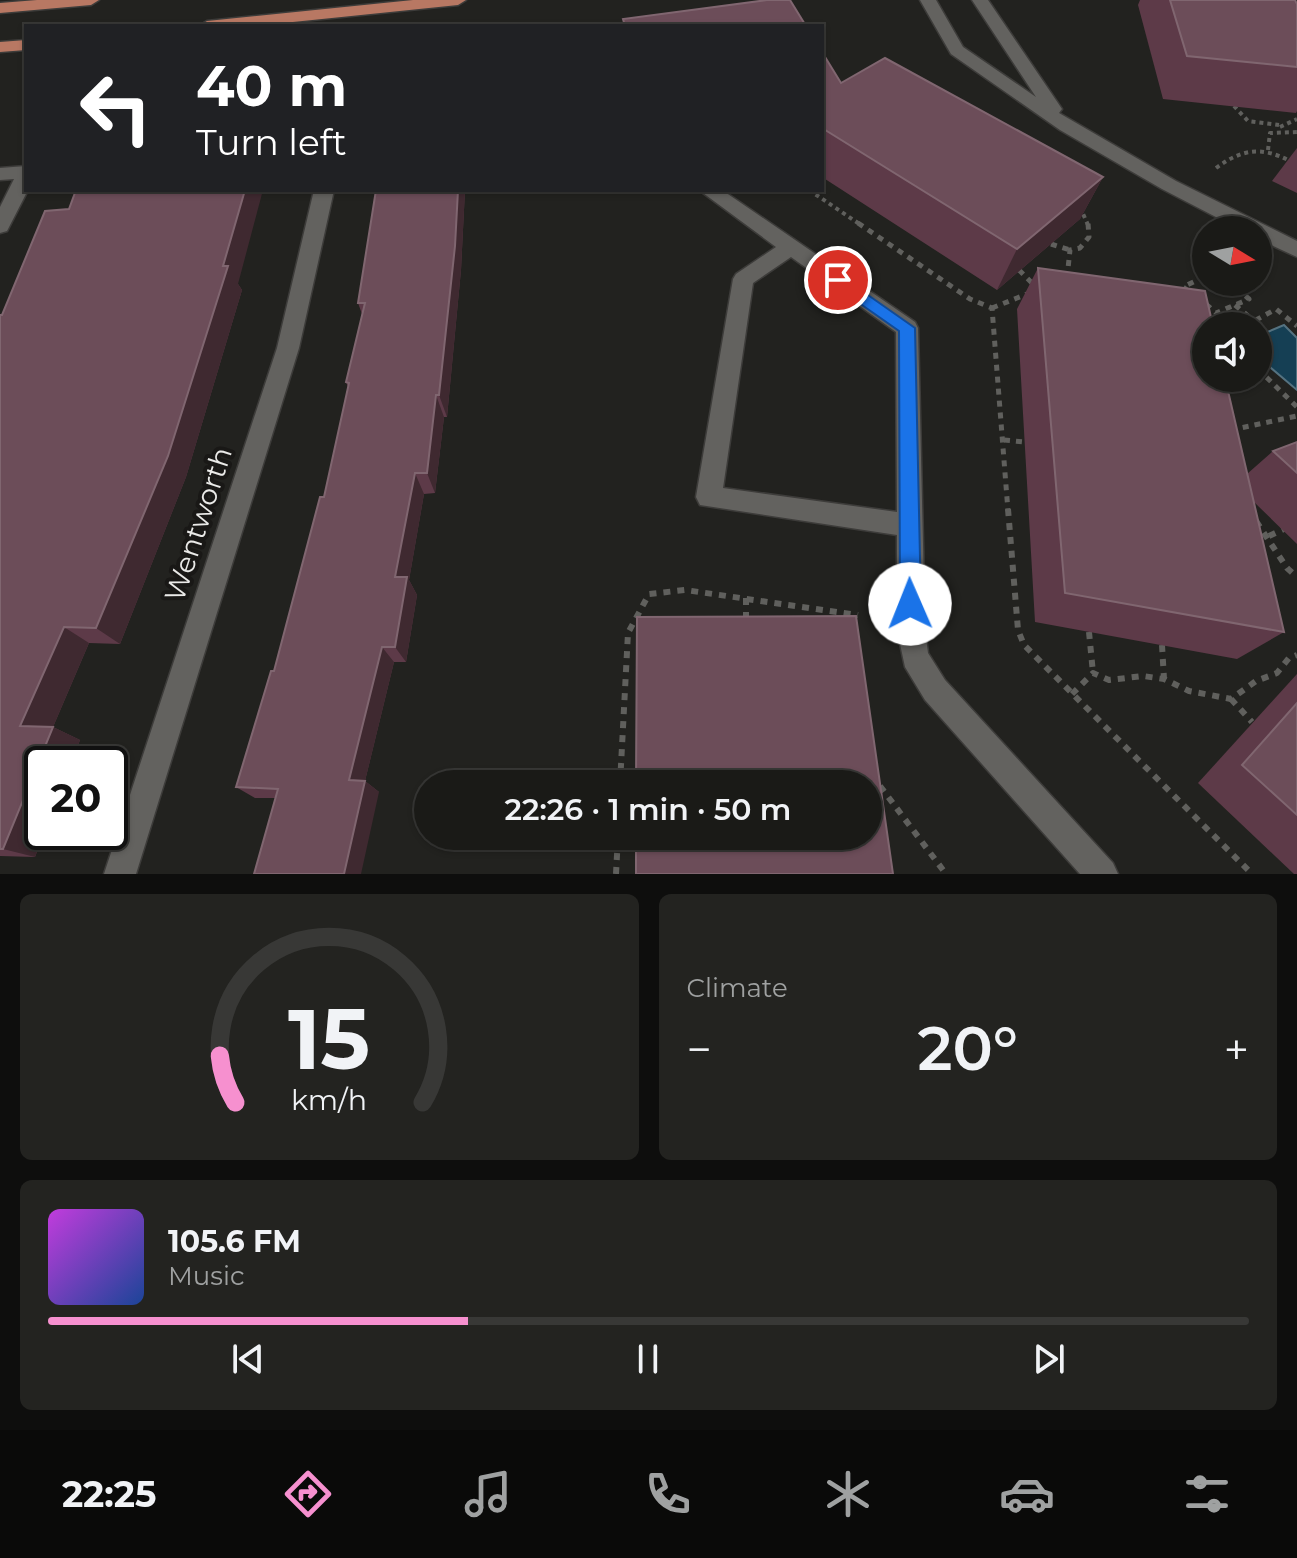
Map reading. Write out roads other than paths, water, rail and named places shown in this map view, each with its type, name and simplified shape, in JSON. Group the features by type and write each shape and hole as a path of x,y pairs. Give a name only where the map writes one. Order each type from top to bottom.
{"main road":[{"path":"0,8 91,0"},
{"path":"226,24 458,0"},
{"path":"0,47 24,45"}],"street":[{"path":"928,0 957,50 1066,126 1230,216"},
{"path":"980,0 1018,54 1036,87 1066,126"},
{"path":"0,174 24,174"},
{"path":"0,226 24,178"},
{"name":"Wentworth","path":"120,874 288,348 324,192"},
{"path":"712,192 907,328 911,630 915,657 924,675 1102,874"},
{"path":"1272,237 1297,250"},
{"path":"791,247 743,279 709,497 909,525"}],"water":[{"path":"1284,325 1297,338 1297,390 1272,369 1272,330"}]}
